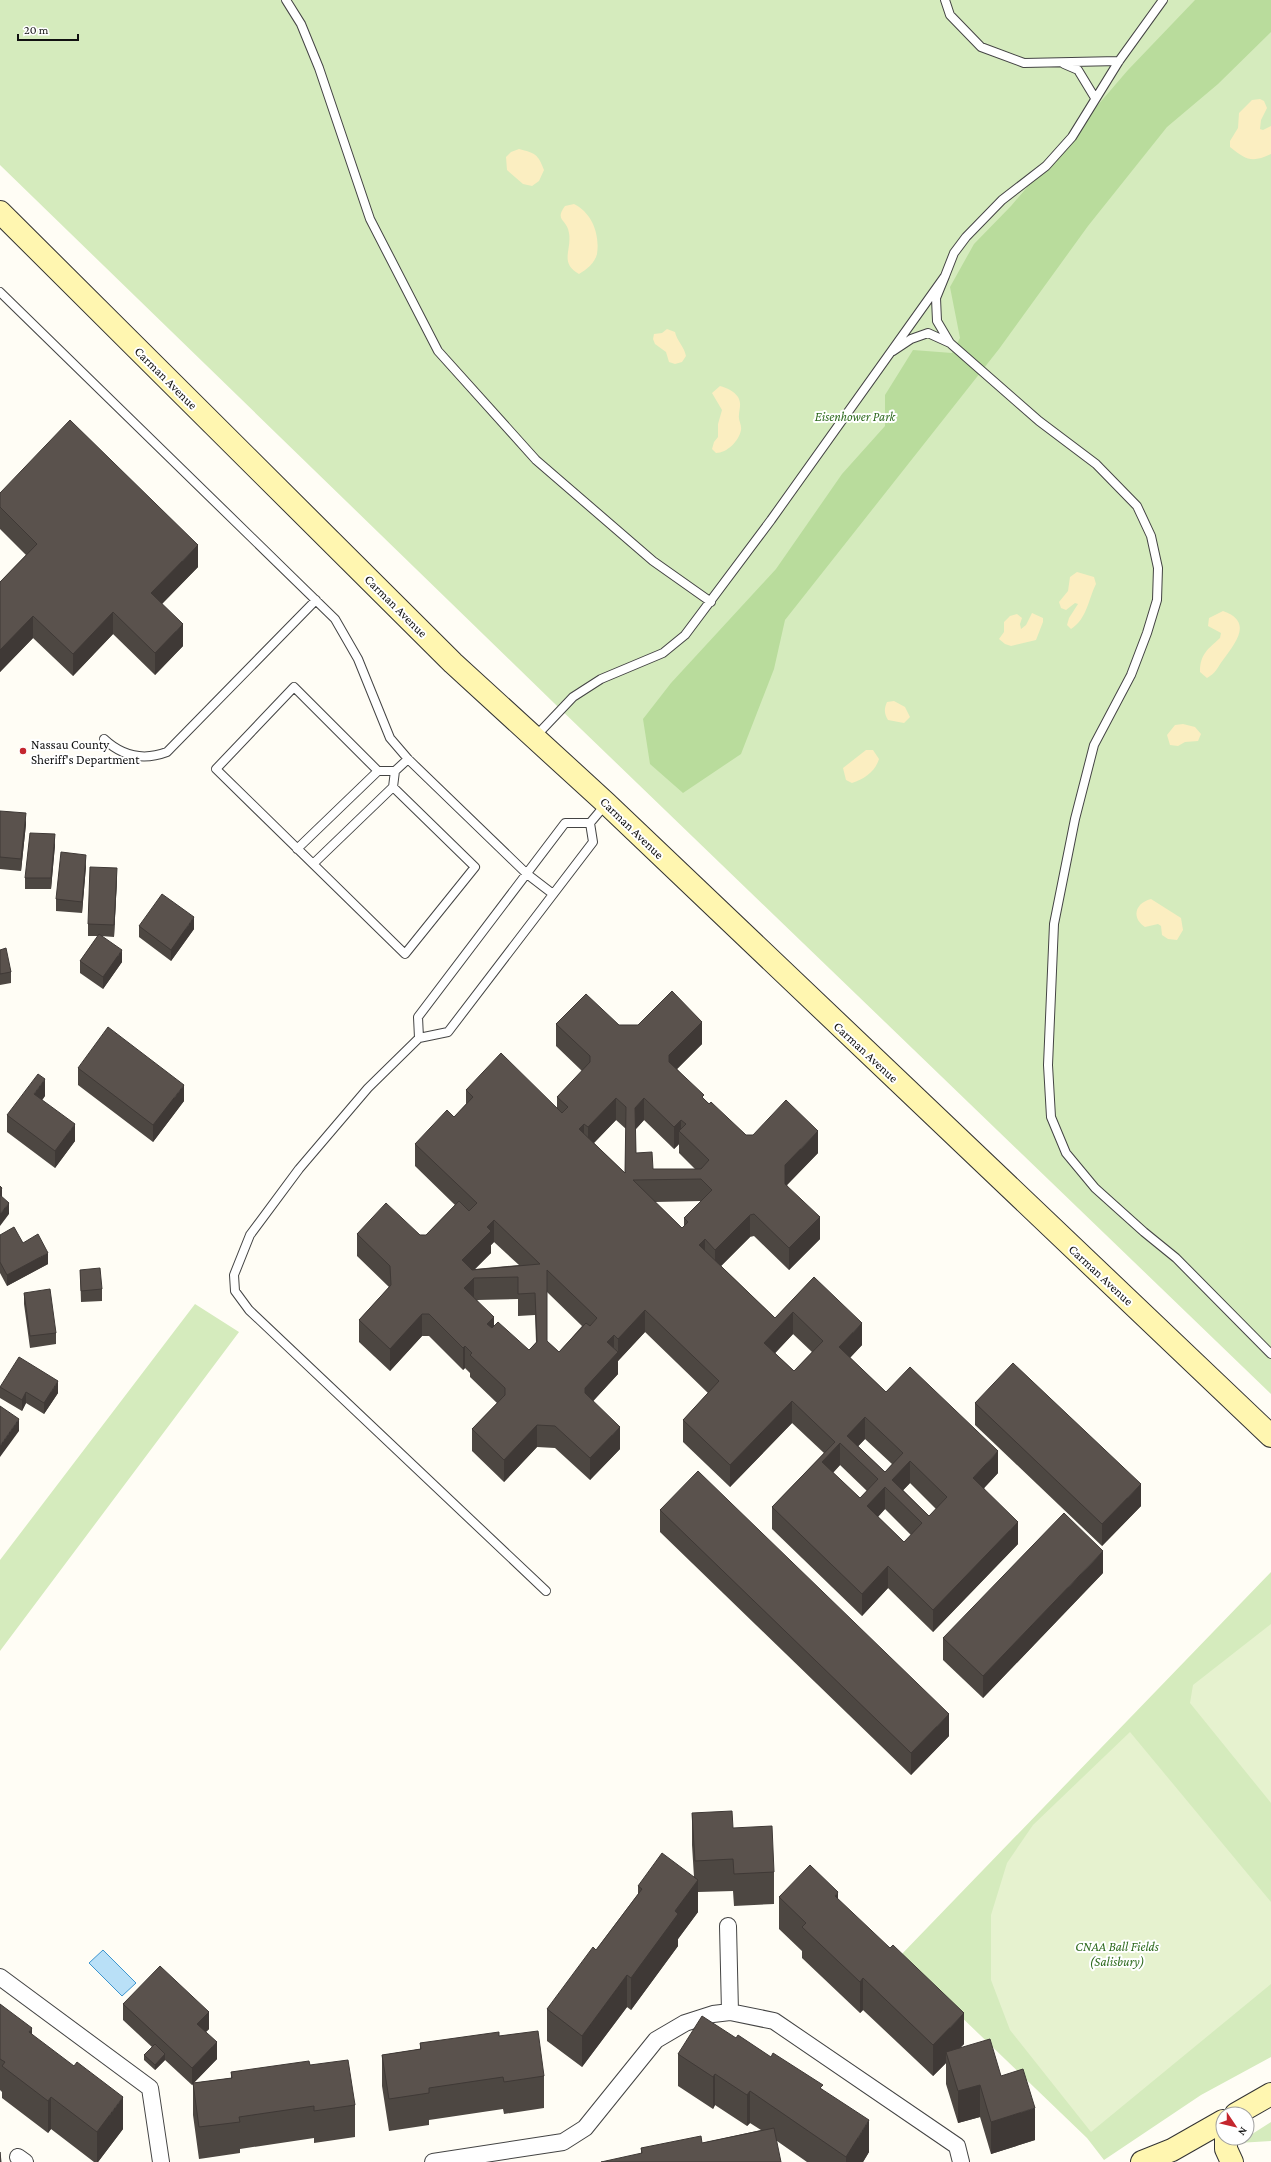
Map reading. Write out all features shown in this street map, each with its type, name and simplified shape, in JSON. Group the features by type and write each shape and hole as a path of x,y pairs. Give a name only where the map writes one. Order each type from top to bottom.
{"main road":[{"name":"Carman Avenue","path":"0,212 447,657 606,803 1271,1436"},
{"path":"1250,2106 1271,2094"},
{"path":"1142,2162 1172,2150 1215,2126"},
{"path":"1226,2146 1232,2162"}],"street":[{"path":"728,1926 730,2012"},
{"path":"0,1977 150,2088 161,2162"},
{"path":"433,2162 563,2142 585,2128 656,2040 685,2023 713,2014 730,2012 774,2021 957,2146 961,2162"}],"lane":[{"path":"286,0 301,24 319,68 370,219 438,351 536,460 653,561 711,602"},
{"path":"945,0 950,15 981,46 1024,63 1119,61"},
{"path":"950,343 937,321 936,298 954,253 966,237 1002,200 1046,166 1072,137 1119,61 1163,0"},
{"path":"1062,62 1078,70 1095,98"},
{"path":"534,737 573,697 601,679 663,653 685,635 711,602 945,276"},
{"path":"0,292 335,619 358,659 390,738 408,758 527,874 553,894"},
{"path":"889,354 911,339 928,333 950,343 1039,420 1096,464 1137,506 1151,536 1158,568 1157,600 1147,633 1131,675 1094,745 1075,819 1054,924 1048,1065 1051,1117 1066,1153 1095,1188 1144,1232 1176,1258 1271,1354"},
{"path":"104,739 115,749 139,756 156,756 167,752 316,600"},
{"path":"378,771 294,687 216,769 405,954 475,867 393,787"},
{"path":"313,864 393,787 395,771 408,758"},
{"path":"297,848 378,771 395,771"},
{"path":"546,1590 249,1310 235,1291 234,1275 250,1234 299,1169 368,1088 419,1038 448,1032 593,842 590,823 606,803"},
{"path":"419,1038 418,1018 565,823 590,823"}],"green space":[{"name":"Eisenhower Park","path":"0,0 1271,0 1271,1394 554,703 0,165"},
{"path":"1195,0 1271,0 1271,32 1218,84 1167,127 1088,226 999,349 785,620 774,669 741,754 683,793 650,764 643,719 671,683 776,569 842,474 885,426 885,395 913,350 952,353 960,338 950,287 974,244 1011,206 1128,70"},
{"path":"195,1304 239,1332 0,1651 0,1560"},
{"name":"CNAA Ball Fields (Salisbury)","path":"1271,1572 1271,2057 1201,2095 1104,2160 1087,2138 899,1957"},
{"path":"1271,1624 1271,1803 1190,1703 1193,1685"},
{"name":"CNAA Ball Fields (Salisbury)","path":"1130,1732 1271,1902 1271,1984 1091,2132 1010,2030 991,1980 991,1915 1007,1863 1033,1825"},
{"path":"1271,2122 1271,2141 1255,2142 1255,2132"}],"sand":[{"path":"1260,99 1264,101 1267,108 1261,120 1260,129 1263,130 1271,126 1271,154 1259,159 1249,159 1240,155 1230,147 1230,141 1238,128 1239,113 1252,100"},
{"path":"519,149 532,153 538,157 544,170 539,181 532,186 523,184 507,170 506,157 511,152"},
{"path":"574,204 586,213 590,219 596,232 598,246 596,257 590,266 579,274 569,265 569,233 568,228 561,217 565,206"},
{"path":"667,329 675,332 684,349 686,356 682,362 675,364 669,362 666,352 655,344 653,339 654,334 662,333"},
{"path":"720,386 730,390 738,397 740,404 739,417 741,428 738,438 732,446 724,451 716,453 712,449 714,442 718,437 718,424 722,410 712,393"},
{"path":"1077,572 1094,577 1096,584 1084,615 1081,620 1071,629 1067,625 1069,618 1078,604 1075,603 1066,610 1061,608 1059,602 1068,591 1070,577"},
{"path":"1223,611 1238,621 1240,627 1239,633 1232,647 1216,670 1207,678 1200,672 1201,661 1206,652 1220,638 1221,633 1208,626 1209,618"},
{"path":"1032,613 1043,618 1043,622 1036,640 1011,646 1005,644 999,639 1004,632 1004,622 1010,616 1017,614 1022,618 1020,624 1021,629 1026,625"},
{"path":"894,701 905,707 910,717 904,723 888,720 887,718 885,707 887,702"},
{"path":"1183,724 1195,727 1201,734 1198,741 1185,742 1178,746 1170,745 1167,735 1175,725"},
{"path":"866,750 873,750 879,759 875,768 865,777 852,783 846,780 843,768"},
{"path":"1151,899 1181,918 1183,930 1177,940 1168,939 1162,935 1161,926 1158,924 1145,927 1138,919 1138,907"}],"water":[{"path":"103,1950 136,1983 122,1996 89,1963"}],"building":[{"path":"70,420 198,545 151,593 183,624 155,653 113,612 73,654 33,616 0,650 0,582 37,544 0,507 0,493"},
{"path":"0,811 26,813 21,859 0,857"},
{"path":"30,833 55,834 51,878 25,878"},
{"path":"61,852 86,855 82,902 56,899"},
{"path":"90,867 117,868 114,925 88,924"},
{"path":"162,894 194,917 171,950 139,926"},
{"path":"99,934 122,950 103,977 80,961"},
{"path":"6,948 11,972 0,974 0,950"},
{"path":"672,991 702,1022 669,1055 669,1062 704,1095 702,1097 709,1104 711,1102 746,1135 753,1135 786,1100 818,1131 785,1165 785,1184 820,1217 789,1248 754,1214 750,1215 715,1250 705,1239 699,1245 775,1318 814,1277 862,1323 839,1347 886,1392 910,1367 998,1451 973,1478 1018,1522 933,1610 888,1566 862,1594 772,1507 835,1442 792,1401 730,1465 683,1420 719,1381 645,1310 618,1339 614,1335 607,1342 618,1352 585,1388 585,1393 620,1427 590,1458 555,1426 537,1425 504,1460 472,1429 505,1395 505,1388 470,1355 472,1353 465,1346 463,1348 429,1314 422,1314 390,1349 359,1320 391,1285 390,1266 357,1234 386,1203 420,1235 426,1235 459,1201 469,1211 477,1203 415,1144 447,1110 454,1117 473,1097 466,1090 501,1053 562,1113 568,1107 557,1097 590,1062 590,1056 556,1024 586,994 619,1025 638,1025","holes":["616,1098 626,1107 625,1173 579,1129 584,1124 588,1127","644,1098 674,1127 681,1120 686,1124 679,1131 709,1160 701,1169 653,1169 652,1152 636,1153 635,1108","701,1179 712,1190 684,1218 688,1222 682,1228 633,1180","494,1220 540,1264 472,1270 462,1260 491,1231 487,1227","547,1270 597,1318 590,1326 586,1323 559,1352 547,1341","518,1277 518,1294 535,1293 537,1342 529,1350 498,1322 492,1328 487,1324 494,1317 464,1288 474,1278","793,1312 823,1341 794,1371 764,1343","865,1417 903,1453 885,1472 847,1436","840,1443 878,1479 860,1498 822,1462","910,1461 947,1497 929,1516 892,1480","885,1487 922,1523 904,1542 867,1506"]},
{"path":"108,1027 184,1085 153,1125 78,1068"},
{"path":"38,1074 45,1079 34,1094 75,1124 55,1151 7,1115"},
{"path":"0,1195 9,1203 0,1214"},
{"path":"14,1227 23,1243 38,1234 48,1253 7,1275 0,1262 0,1235"},
{"path":"100,1268 102,1289 81,1291 80,1270"},
{"path":"50,1289 56,1333 30,1336 24,1293"},
{"path":"19,1357 58,1381 44,1403 26,1392 22,1400 0,1387"},
{"path":"1013,1363 1141,1484 1102,1524 975,1403"},
{"path":"0,1406 19,1419 0,1446"},
{"path":"698,1471 949,1714 911,1753 660,1510"},
{"path":"1064,1513 1103,1551 983,1676 943,1638"},
{"path":"732,1811 733,1828 772,1826 774,1872 734,1874 733,1859 695,1861 692,1813"},
{"path":"662,1853 698,1880 675,1911 678,1914 631,1978 627,1975 582,2036 547,2009 593,1947 596,1950 642,1889 638,1886"},
{"path":"810,1865 838,1892 835,1896 890,1948 893,1945 964,2013 933,2045 863,1978 860,1982 802,1927 806,1923 779,1897"},
{"path":"160,1966 209,2012 197,2024 217,2042 192,2068 123,2004"},
{"path":"0,2004 32,2028 29,2032 74,2066 77,2062 123,2097 97,2132 51,2097 48,2101 2,2066 5,2062 0,2059"},
{"path":"702,2016 736,2038 738,2035 771,2057 773,2053 823,2085 820,2088 869,2120 846,2157 750,2091 747,2095 715,2074 713,2077 678,2054"},
{"path":"538,2031 544,2076 504,2082 503,2077 429,2088 429,2093 389,2099 382,2055 421,2049 420,2043 499,2032 499,2036"},
{"path":"990,2039 1001,2076 1023,2069 1035,2108 991,2122 980,2085 958,2091 946,2052"},
{"path":"155,2044 165,2054 155,2065 144,2055"},
{"path":"348,2060 355,2105 314,2111 314,2106 239,2117 240,2122 199,2127 193,2083 232,2078 231,2072 309,2061 310,2065"},
{"path":"774,2128 781,2162 601,2162 642,2153 641,2148 701,2136 702,2143"}],"place":[{"name":"Nassau County Sheriff's Department","path":"23,751"}]}
